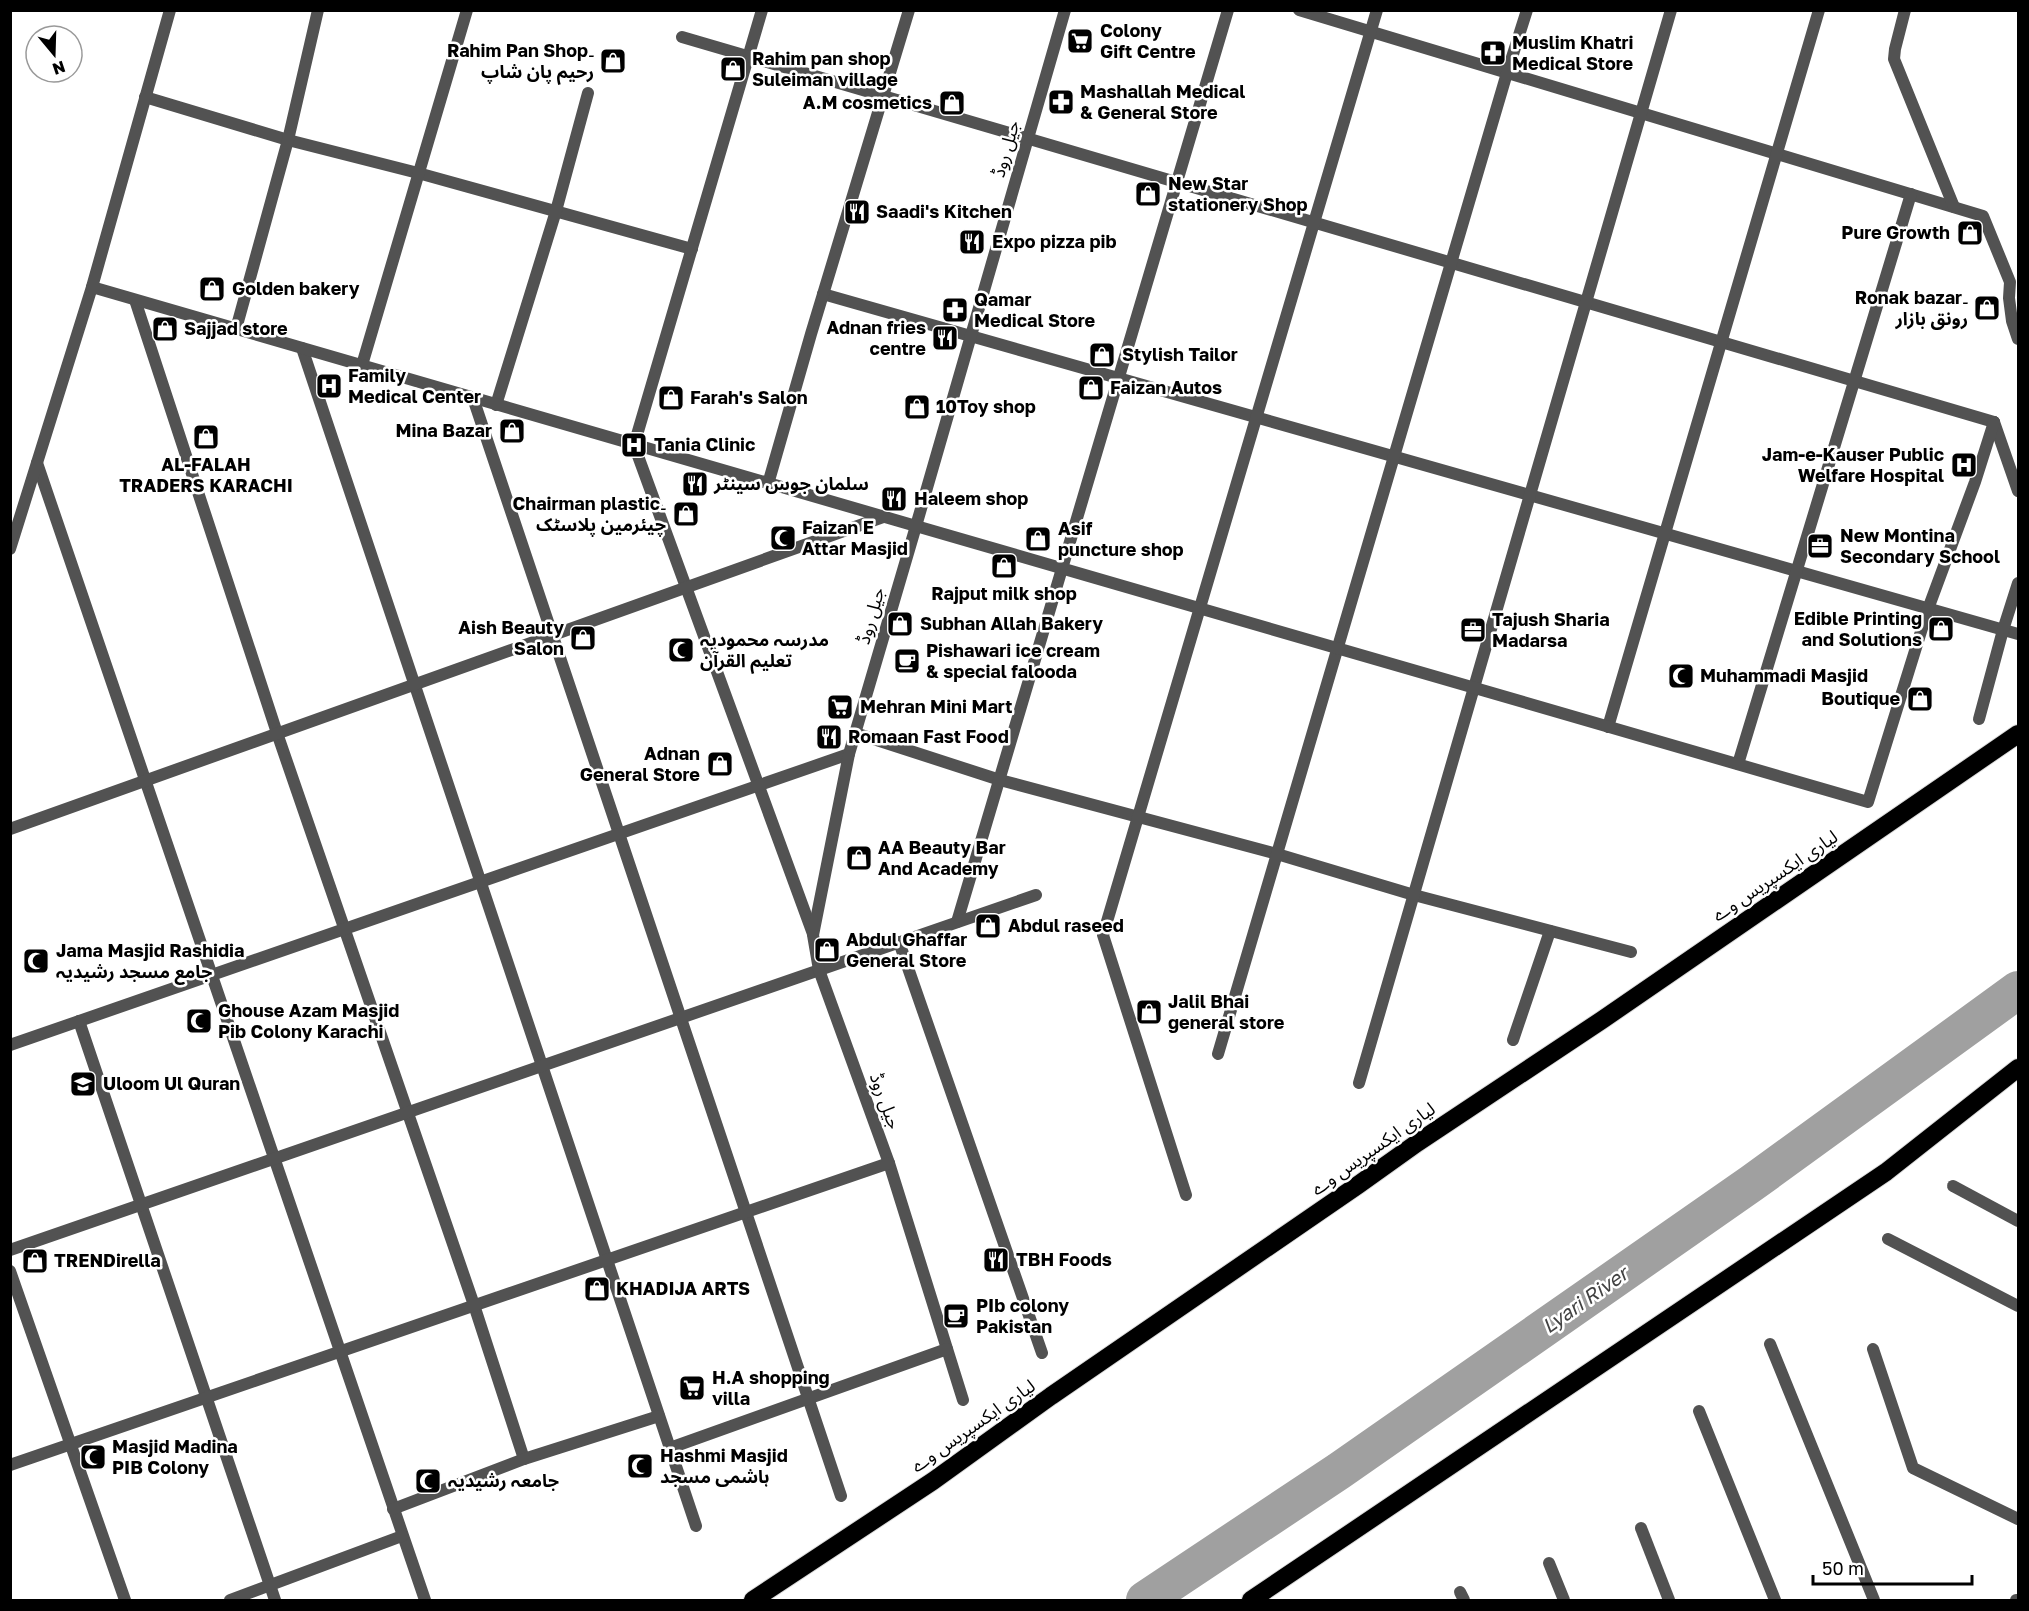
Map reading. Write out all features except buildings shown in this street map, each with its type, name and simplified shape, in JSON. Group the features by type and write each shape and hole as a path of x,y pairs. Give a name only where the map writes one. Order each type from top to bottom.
{"highway":[{"name":"لیاری ایکسپریس وے","path":"753,1600 941,1475 1051,1396 1417,1143 2019,734"},
{"path":"1251,1600 1886,1172 2019,1068"}],"street":[{"path":"10,549 92,287 170,10"},
{"path":"236,329 288,140 318,10"},
{"path":"362,365 467,10"},
{"path":"762,10 634,445 813,935"},
{"path":"768,484 909,10"},
{"name":"جیل روڈ","path":"963,1400 889,1163 819,970 813,935 849,754 1065,10"},
{"path":"957,922 1228,10"},
{"path":"1299,10 1983,216 2010,282 2014,296 2012,321 2019,339"},
{"path":"1186,1195 1103,935 1377,10"},
{"path":"1218,1054 1527,10"},
{"path":"1359,1083 1671,10"},
{"path":"1608,727 1819,10"},
{"path":"1905,10 1894,59 1954,207"},
{"path":"682,37 1994,422"},
{"path":"496,405 556,212 588,93"},
{"path":"146,97 288,140 418,173 692,249"},
{"path":"1738,764 1911,194"},
{"path":"92,287 1868,802 1928,609 1975,482 1994,422"},
{"path":"823,294 2019,634"},
{"path":"135,300 277,733 474,1305 524,1459"},
{"path":"302,348 696,1526"},
{"path":"473,398 841,1496"},
{"path":"1994,422 2019,491"},
{"path":"37,463 425,1600"},
{"path":"11,828 883,517"},
{"path":"1979,719 2003,630 2019,582"},
{"path":"855,733 1000,780 1277,854 1414,895 1631,952"},
{"path":"10,1045 849,754"},
{"path":"10,1250 1036,895"},
{"path":"1513,1040 1550,931"},
{"path":"899,942 1042,1353"},
{"path":"79,1021 275,1600"},
{"path":"10,1465 889,1163"},
{"path":"1953,1186 2019,1221"},
{"path":"1888,1239 2019,1306"},
{"path":"10,1271 125,1600"},
{"path":"1770,1344 1874,1600"},
{"path":"670,1448 947,1349"},
{"path":"1873,1349 1913,1468 2019,1519"},
{"path":"1699,1411 1775,1600"},
{"path":"393,1509 524,1459 659,1416"},
{"path":"1641,1528 1669,1600"},
{"path":"230,1600 402,1536"},
{"path":"1549,1563 1564,1600"}],"waterway":[{"name":"Lyari River","path":"1145,1600 1339,1471 1752,1183 2018,990"}],"place":[{"name":"Colony Gift Centre","path":"1080,41"},
{"name":"Muslim Khatri Medical Store","path":"1493,53"},
{"name":"Rahim Pan Shop۔ رحیم پان شاپ","path":"613,61"},
{"name":"Rahim pan shop Suleiman village","path":"733,69"},
{"name":"Mashallah Medical & General Store","path":"1061,102"},
{"name":"A.M cosmetics","path":"952,103"},
{"name":"New Star stationery Shop","path":"1148,194"},
{"name":"Saadi's Kitchen","path":"857,212"},
{"name":"Pure Growth","path":"1970,233"},
{"name":"Expo pizza pib","path":"972,242"},
{"name":"Golden bakery","path":"212,289"},
{"name":"Ronak bazar۔ رونق بازار","path":"1987,308"},
{"name":"Qamar Medical Store","path":"955,310"},
{"name":"Sajjad store","path":"165,329"},
{"name":"Adnan fries centre","path":"945,338"},
{"name":"Stylish Tailor","path":"1102,355"},
{"name":"Family Medical Center","path":"329,386"},
{"name":"Faizan Autos","path":"1091,388"},
{"name":"Farah's Salon","path":"671,398"},
{"name":"10Toy shop","path":"917,407"},
{"name":"Mina Bazar","path":"512,431"},
{"name":"AL-FALAH TRADERS KARACHI","path":"206,437"},
{"name":"Tania Clinic","path":"634,445"},
{"name":"Jam-e-Kauser Public Welfare Hospital","path":"1964,465"},
{"name":"سلمان جوس سینٹر","path":"695,484"},
{"name":"Haleem shop","path":"894,499"},
{"name":"Chairman plastic۔ چیئرمین پلاسٹک","path":"686,514"},
{"name":"Faizan E Attar Masjid","path":"783,538"},
{"name":"Asif puncture shop","path":"1038,539"},
{"name":"New Montina Secondary School","path":"1820,546"},
{"name":"Rajput milk shop","path":"1004,566"},
{"name":"Subhan Allah Bakery","path":"900,624"},
{"name":"Edible Printing and Solutions","path":"1941,629"},
{"name":"Tajush Sharia Madarsa","path":"1473,630"},
{"name":"Aish Beauty Salon","path":"583,638"},
{"name":"مدرسہ محمودیہ تعلیم القرآن","path":"681,650"},
{"name":"Pishawari ice cream & special falooda","path":"907,661"},
{"name":"Muhammadi Masjid","path":"1681,676"},
{"name":"Boutique","path":"1920,699"},
{"name":"Mehran Mini Mart","path":"840,707"},
{"name":"Romaan Fast Food","path":"829,737"},
{"name":"Adnan General Store","path":"720,764"},
{"name":"AA Beauty Bar And Academy","path":"859,858"},
{"name":"Abdul raseed","path":"988,926"},
{"name":"Abdul Ghaffar General Store","path":"827,950"},
{"name":"Jama Masjid Rashidia جامع مسجد رشیدیہ","path":"36,961"},
{"name":"Jalil Bhai general store","path":"1149,1012"},
{"name":"Ghouse Azam Masjid Pib Colony Karachi","path":"199,1021"},
{"name":"Uloom Ul Quran","path":"83,1084"},
{"name":"TBH Foods","path":"996,1260"},
{"name":"TRENDirella","path":"35,1261"},
{"name":"KHADIJA ARTS","path":"597,1289"},
{"name":"PIb colony Pakistan","path":"956,1316"},
{"name":"H.A shopping villa","path":"692,1388"},
{"name":"Masjid Madina PIB Colony","path":"93,1457"},
{"name":"Hashmi Masjid ہاشمی مسجد","path":"640,1466"},
{"name":"جامعہ رشیدیہ","path":"428,1481"}]}
